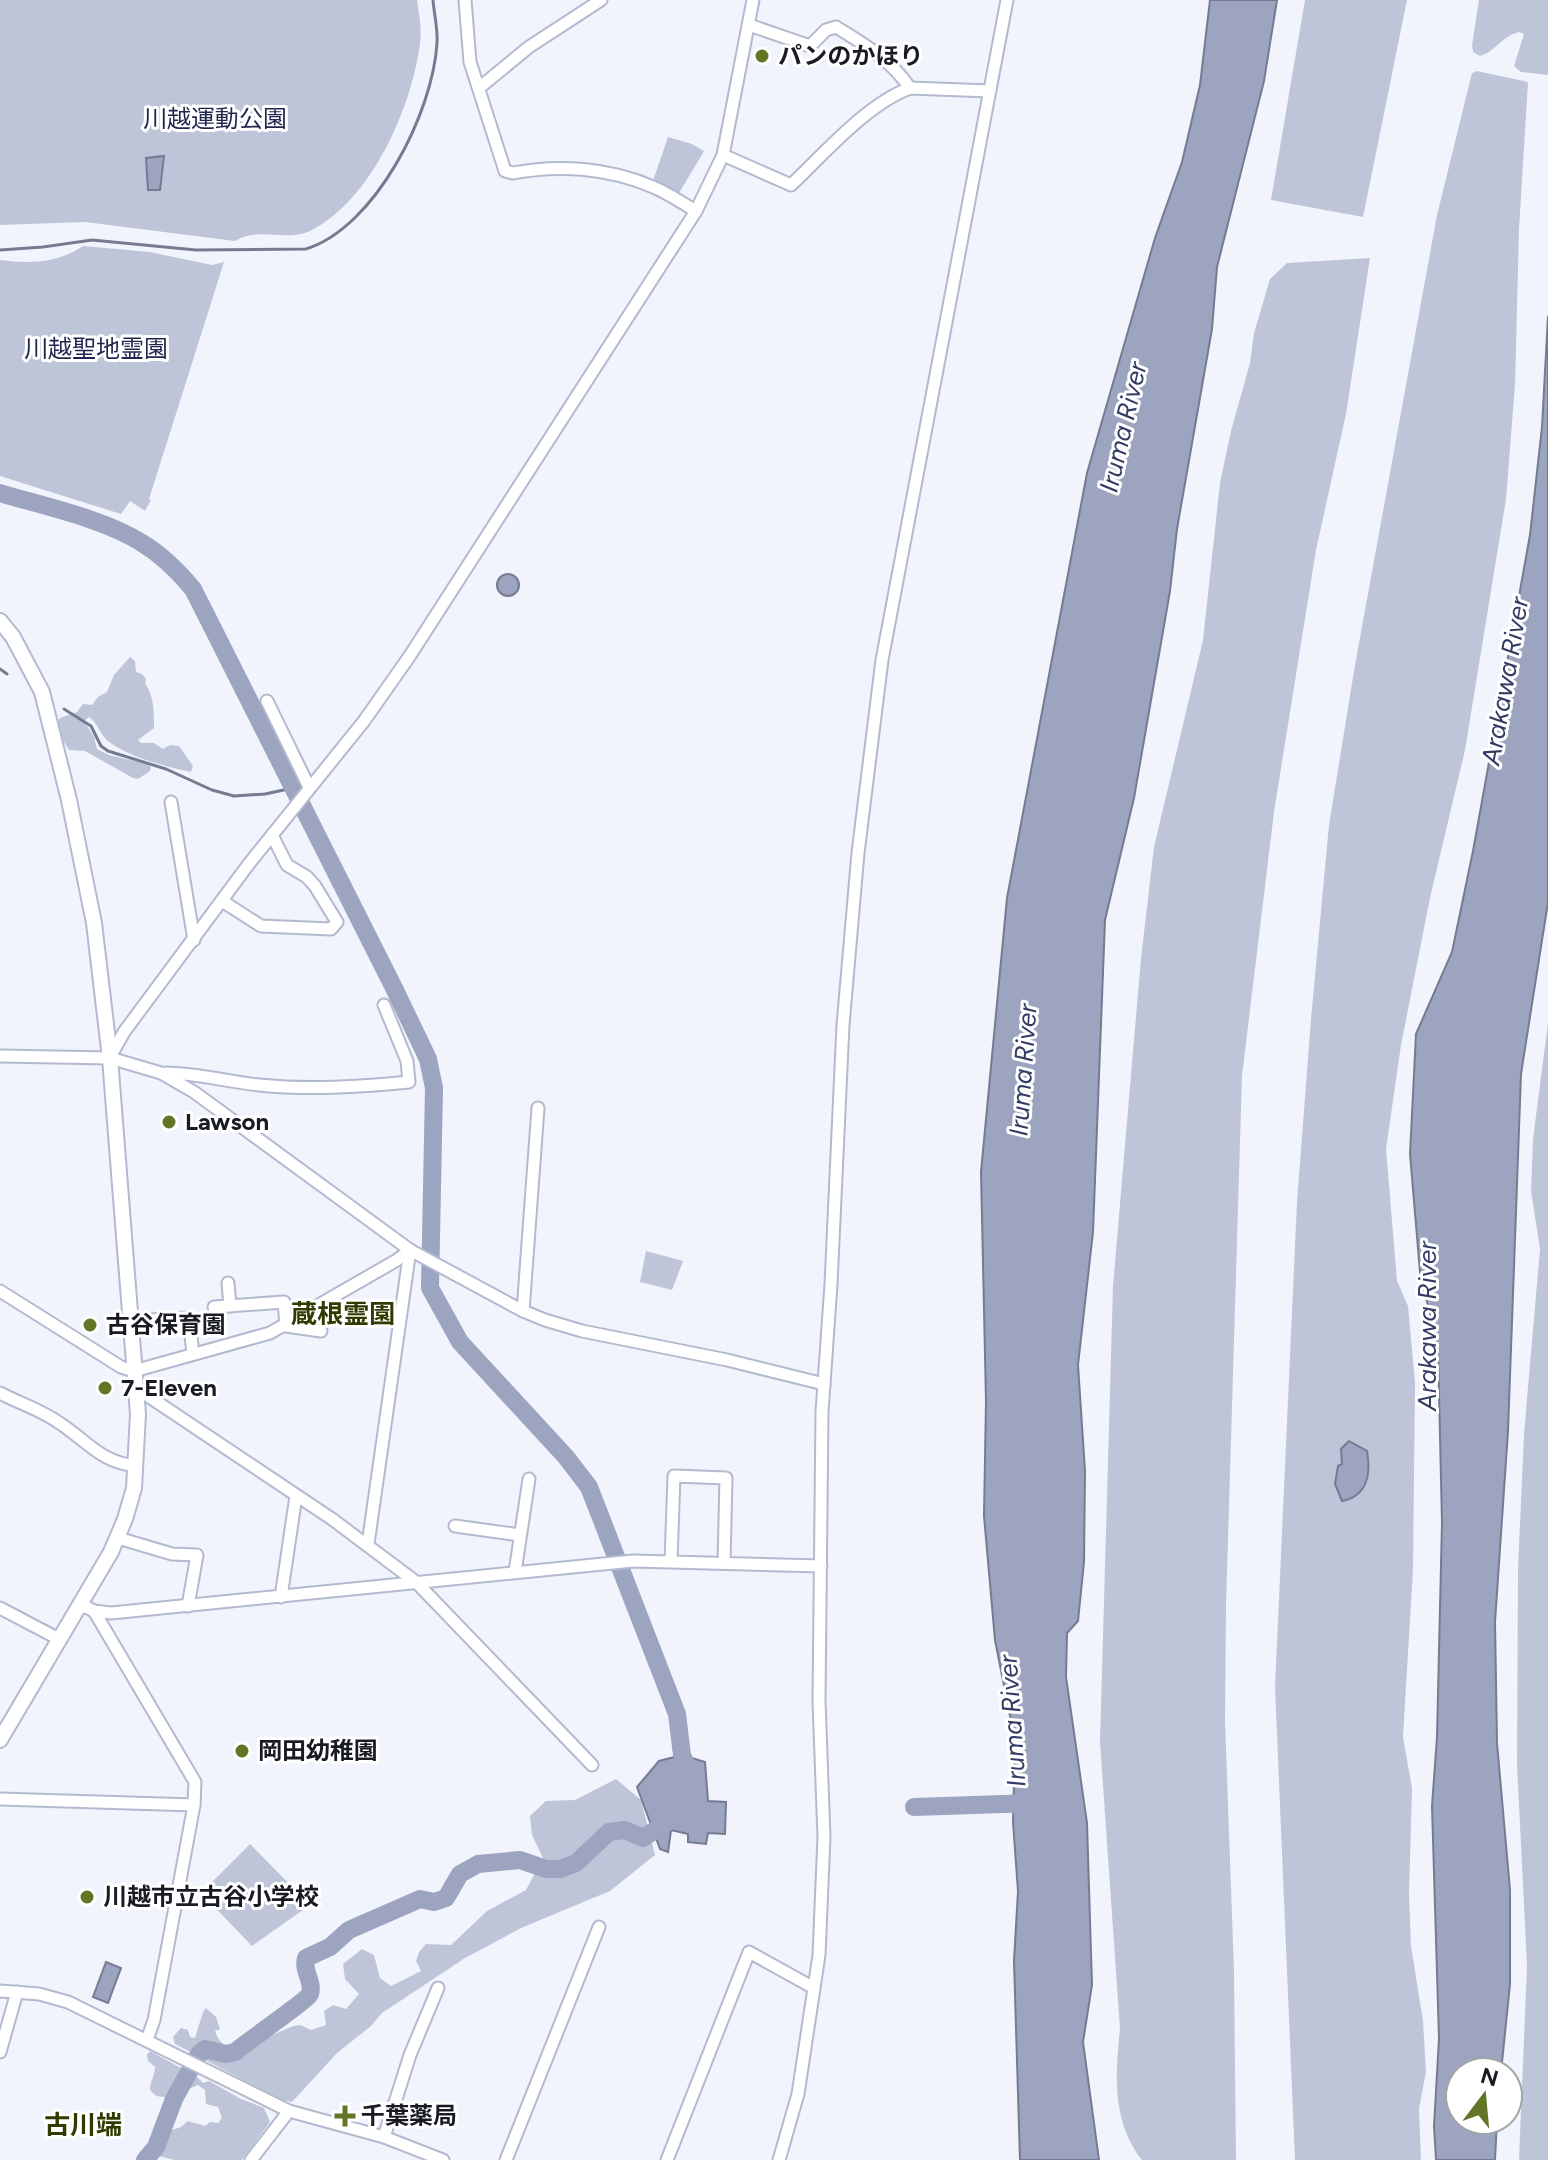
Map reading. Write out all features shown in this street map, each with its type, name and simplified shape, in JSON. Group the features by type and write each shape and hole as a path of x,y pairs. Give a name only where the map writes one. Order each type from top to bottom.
{"street":[{"path":"465,0 470,62 505,171 513,173 563,167 617,176 653,186 696,211"},
{"path":"479,88 529,47 601,0"},
{"path":"110,1058 124,1032 272,835 364,721 409,657 696,211 723,155 753,0"},
{"path":"779,2160 798,2094 819,1955 824,1837 819,1701 824,1384 844,1011 870,751 882,660 1007,0"},
{"path":"749,25 810,46 826,30 836,27 872,48 899,72 910,88"},
{"path":"723,155 791,185 885,100 910,88 990,91"},
{"path":"0,621 33,670 49,716 94,923 110,1058 138,1414 131,1502 118,1538 0,1740"},
{"path":"267,701 308,789"},
{"path":"171,802 194,940"},
{"path":"222,901 261,926 335,927 337,922 315,886 287,865 272,835"},
{"path":"161,1073 259,1085 312,1087 348,1088 409,1082 407,1061 384,1005"},
{"path":"0,1056 110,1058 161,1073 205,1100 410,1250 523,1311 582,1331 727,1360 824,1384"},
{"path":"523,1311 538,1108"},
{"path":"0,1291 121,1367 134,1371 286,1326 410,1250"},
{"path":"368,1544 410,1250"},
{"path":"228,1283 230,1306"},
{"path":"214,1307 284,1302 286,1326"},
{"path":"130,1321 189,1318 193,1354"},
{"path":"286,1326 321,1331"},
{"path":"136,1388 368,1544 416,1582 592,1765"},
{"path":"0,1393 28,1404 61,1424 105,1459 136,1466"},
{"path":"671,1561 674,1476 713,1477 726,1478 724,1563"},
{"path":"515,1572 529,1479"},
{"path":"281,1597 296,1496"},
{"path":"455,1526 520,1535"},
{"path":"118,1538 172,1554 197,1555 188,1606"},
{"path":"80,1604 94,1611 111,1613 633,1561 821,1566"},
{"path":"0,1608 59,1639"},
{"path":"94,1611 195,1782 194,1805 154,2020 147,2040"},
{"path":"0,1799 194,1805"},
{"path":"506,2160 599,1927"},
{"path":"667,2160 749,1952 814,1988"},
{"path":"384,2137 410,2055 438,1988"},
{"path":"0,1991 39,1994 68,2002 289,2111 384,2137 443,2160"},
{"path":"0,2052 17,1992"},
{"path":"251,2160 289,2111"}],"green space":[{"name":"川越運動公園","path":"0,0 417,0 421,38 408,95 386,149 353,197 334,216 303,234 254,235 235,241 85,222 0,225"},
{"path":"1305,0 1407,0 1363,217 1271,200"},
{"path":"1479,0 1548,0 1548,75 1521,72 1514,66 1524,34 1519,32 1485,54 1480,56 1473,52"},
{"path":"1477,71 1528,82 1519,229 1515,385 1506,499 1465,750 1430,898 1401,1045 1386,1149 1397,1281 1408,1306 1415,1383 1413,1569 1403,1737 1412,1788 1411,1946 1423,2021 1426,2072 1419,2109 1421,2160 1295,2160 1275,1687 1297,1202 1311,1019 1329,825 1355,665 1437,215 1472,73"},
{"path":"668,137 704,151 678,195 653,181"},
{"name":"川越聖地霊園","path":"83,246 150,252 212,265 224,262 145,511 130,501 121,514 0,476 0,260 43,261 64,256"},
{"path":"1370,258 1346,414 1316,550 1274,812 1242,1076 1225,1721 1234,1971 1236,2160 1142,2160 1125,2130 1118,2098 1120,2029 1100,1742 1113,1286 1141,958 1154,847 1203,640 1220,483 1250,363 1254,333 1270,279 1287,263"},
{"path":"130,657 135,661 136,672 146,679 154,710 154,728 138,740 154,743 163,749 170,745 179,746 193,766 191,772 148,761 116,747 89,717 84,721 97,749 147,764 151,767 150,771 138,779 133,778 85,751 69,750 59,734 57,722 60,718 77,712 83,704 92,705 107,692 114,675"},
{"path":"1548,1023 1548,2160 1519,2160 1520,2136 1524,2136 1527,1966 1517,1764 1518,1569 1524,1434 1540,1249 1531,1191 1533,1139"},
{"path":"646,1251 683,1261 672,1290 640,1282"},
{"path":"616,1779 641,1800 655,1855 610,1891 521,1928 465,1958 382,2013 371,2026 337,2053 292,2102 281,2100 175,2044 173,2037 181,2028 188,2030 190,2037 195,2038 206,2008 216,2017 220,2029 215,2031 222,2043 242,2052 294,2026 311,2030 326,2025 324,2011 333,2005 346,2009 359,1994 345,1979 343,1964 362,1949 374,1955 380,1978 391,1986 421,1971 416,1961 426,1944 451,1945 487,1911 526,1890 543,1858 532,1835 530,1816 546,1801 575,1800"},
{"path":"250,1844 310,1905 252,1946 201,1893"},
{"path":"150,2051 203,2083 209,2081 264,2108 270,2122 242,2160 174,2160 159,2156 163,2133 188,2121 205,2126 210,2122 218,2123 222,2118 218,2107 206,2104 205,2090 198,2085 184,2091 179,2099 156,2096 150,2090 155,2067 148,2061"}],"water":[{"name":"Iruma River","path":"1210,0 1277,0 1264,81 1217,267 1212,329 1177,529 1170,591 1134,798 1105,920 1093,1232 1078,1365 1085,1471 1084,1562 1078,1621 1067,1633 1066,1677 1087,1823 1092,1985 1083,2042 1099,2160 1020,2160 1014,1961 1018,1891 1013,1822 1015,1741 995,1640 984,1516 986,1401 981,1172 1007,898 1087,473 1155,238 1182,162 1200,85"},
{"path":"164,156 160,190 148,190 146,158"},
{"name":"Arakawa River","path":"1548,316 1548,902 1521,1074 1508,1431 1495,1622 1497,1743 1510,1890 1510,1984 1503,2056 1444,2056 1444,2136 1496,2136 1495,2160 1436,2160 1434,2126 1439,2039 1432,1806 1437,1737 1442,1523 1438,1348 1420,1272 1410,1154 1416,1034 1452,952 1473,851 1530,535 1542,427"},
{"path":"508,574 516,577 519,585 516,593 508,596 500,593 497,585 500,577"},
{"path":"1349,1441 1367,1451 1368,1475 1357,1494 1342,1501 1335,1484 1338,1466 1342,1464 1341,1449"},
{"path":"682,1755 705,1762 708,1801 726,1802 725,1834 708,1833 706,1844 688,1842 688,1834 671,1830 668,1852 660,1849 637,1787 659,1761"},
{"path":"106,1962 121,1968 108,2003 93,1997"}],"waterway":[{"path":"0,250 92,240 196,250 306,249 332,237 377,192 412,133 433,71 437,38 433,0"},
{"path":"0,493 73,514 127,534 163,558 193,589 428,1059 434,1088 430,1288 460,1342 566,1457 589,1487 677,1714 682,1755 692,1778"},
{"path":"0,669 7,674"},
{"path":"64,709 91,726 101,746 108,751 166,769 212,790 234,796 293,788"},
{"path":"914,1807 1035,1803"},
{"path":"145,2160 156,2147 174,2099 199,2054 205,2049 226,2054 235,2052 299,2004 311,1990 306,1958 330,1947 349,1930 420,1899 434,1902 446,1898 460,1874 478,1864 520,1860 546,1869 560,1869 576,1863 609,1832 625,1830 643,1838 672,1819"}],"place":[{"name":"パンのかほり","path":"762,56"},
{"name":"Lawson","path":"169,1122"},
{"name":"古谷保育園","path":"90,1325"},
{"name":"7-Eleven","path":"105,1388"},
{"name":"岡田幼稚園","path":"242,1751"},
{"name":"川越市立古谷小学校","path":"87,1897"},
{"name":"千葉薬局","path":"345,2116"}],"district":[{"name":"蔵根霊園","path":"343,1314"},
{"name":"古川端","path":"83,2125"}]}
